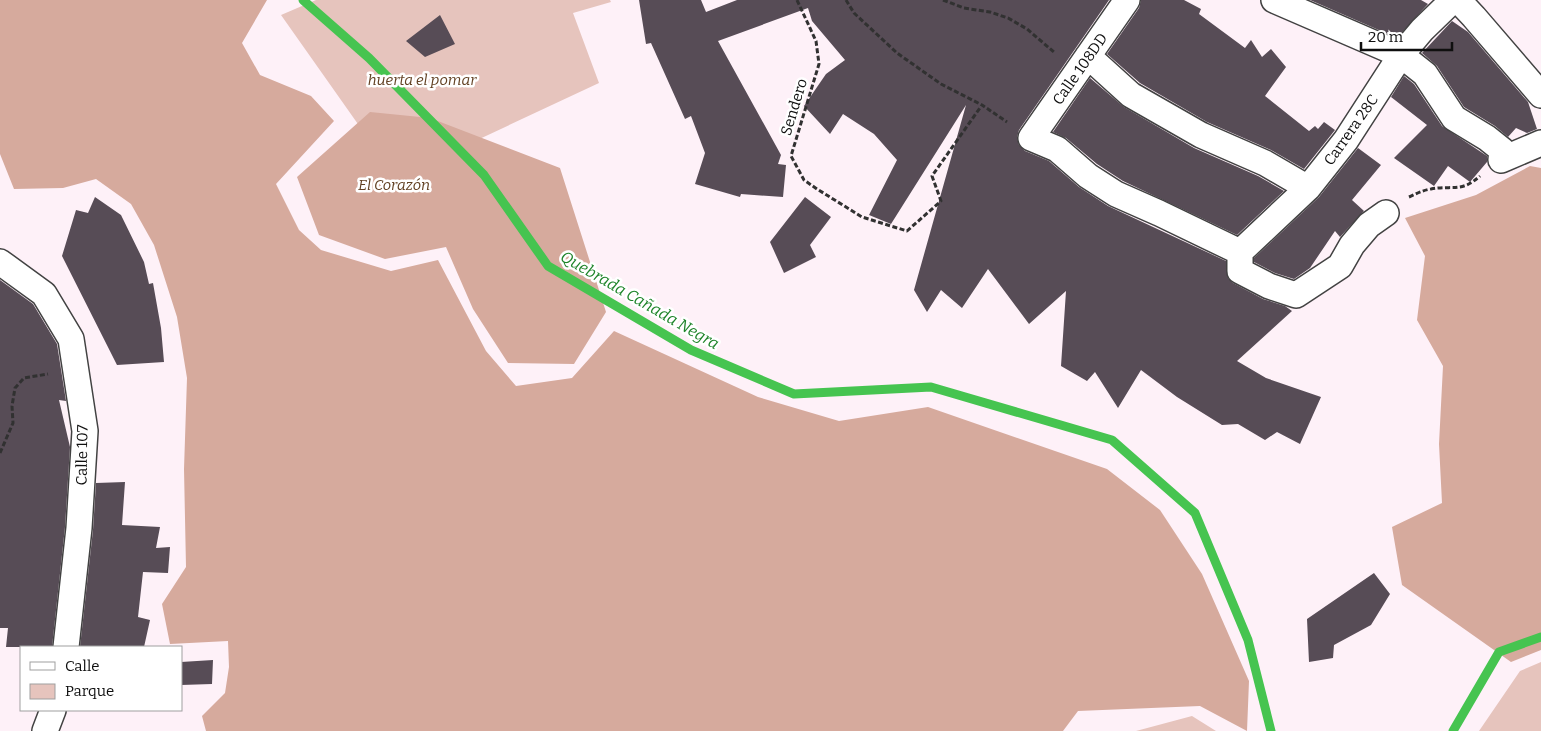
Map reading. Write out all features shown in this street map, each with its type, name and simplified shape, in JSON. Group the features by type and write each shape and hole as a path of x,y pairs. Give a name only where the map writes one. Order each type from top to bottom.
{"street":[{"name":"Calle 108DD","path":"1031,138 1127,0"},
{"path":"1274,0 1401,54 1424,74 1454,118 1487,138 1502,150 1501,160 1541,143"},
{"name":"Carrera 28C","path":"1240,252 1308,188 1346,140 1401,54 1422,30 1453,0"},
{"path":"1458,0 1541,94"},
{"path":"1083,64 1131,95 1201,135 1258,160 1308,188"},
{"path":"1031,138 1057,149 1088,176 1116,194 1240,252 1240,271 1269,286 1296,295 1340,266 1352,245 1369,225 1386,213"},
{"name":"Calle 107","path":"0,262 44,294 71,339 85,431 79,528 66,646"},
{"path":"44,731 53,711"}],"path":[{"name":"Sendero","path":"797,0 816,42 819,64 791,156 804,180 862,218 907,231 941,201 932,176 982,105"},
{"path":"846,0 854,13 897,53 941,84 982,105 1031,138"},
{"path":"943,0 964,8 990,12 1008,18 1083,64"},
{"path":"1386,213 1398,202 1417,193 1471,184 1501,160"},
{"path":"0,453 13,423 12,406 15,388 24,378 46,374 76,373"}],"green space":[{"path":"0,0 267,0 242,43 260,75 311,96 334,121 276,184 299,230 321,250 391,271 438,260 486,351 516,386 572,378 614,331 758,397 839,421 928,407 1107,469 1160,510 1202,574 1249,681 1247,731 1200,706 1078,711 1063,731 206,731 202,716 225,693 229,667 228,641 170,644 162,604 186,567 184,469 187,378 177,317 154,245 131,204 96,179 63,188 14,189 0,154"},
{"name":"huerta el pomar","path":"316,0 610,0 611,2 573,13 599,83 396,178 281,15"},
{"name":"El Corazón","path":"370,112 430,118 560,168 606,312 574,364 508,363 473,309 446,247 385,259 319,235 297,177"},
{"path":"1530,166 1541,168 1541,650 1511,662 1402,585 1392,527 1442,503 1439,444 1443,366 1417,320 1425,256 1405,218 1476,195"},
{"path":"1541,662 1541,731 1479,731 1520,671"},
{"path":"1192,716 1216,731 1136,731"}],"building":[{"path":"639,0 701,0 706,12 737,0 1109,0 1019,130 1017,137 1019,145 1025,151 1049,161 1079,187 1108,206 1226,261 1228,278 1233,283 1263,299 1285,306 1292,311 1237,361 1266,378 1321,397 1300,444 1277,432 1265,440 1238,424 1222,425 1177,397 1141,370 1118,408 1095,372 1087,381 1061,366 1066,291 1029,324 988,269 962,308 941,290 927,312 914,290 966,105 891,224 869,215 897,160 874,134 843,114 830,134 804,106 826,74 845,60 812,21 808,8 718,41 781,155 778,164 786,165 783,197 741,194 740,197 695,184 705,153 691,116 685,119 651,43 646,44"},
{"path":"1141,0 1184,0 1201,9 1199,14 1245,48 1251,40 1262,57 1271,49 1286,67 1265,96 1309,131 1315,126 1318,129 1324,122 1335,130 1304,169 1271,150 1207,122 1140,83 1107,54 1139,8"},
{"path":"1310,0 1421,0 1428,4 1397,38"},
{"path":"440,15 455,44 425,57 406,41"},
{"path":"1452,21 1468,32 1528,102 1537,129 1527,133 1516,128 1508,137 1495,126 1464,107 1437,66 1422,53"},
{"path":"1404,76 1414,84 1442,126 1487,156 1487,162 1470,182 1448,166 1434,186 1394,158 1427,125 1391,97"},
{"path":"1090,78 1124,107 1194,148 1258,176 1284,191 1237,235 1123,181 1097,164 1066,138 1053,132"},
{"path":"1358,148 1381,165 1352,200 1364,211 1340,237 1335,231 1310,268 1294,279 1275,273 1254,262 1254,258 1319,197"},
{"path":"95,197 121,215 144,262 149,284 153,283 161,328 164,362 117,365 62,256 76,210 88,213"},
{"path":"805,197 831,217 810,245 816,257 784,273 770,242"},
{"path":"0,280 33,304 57,344 66,401 59,400 70,447 65,527 52,646 6,647 8,628 0,628"},
{"path":"125,482 122,525 160,527 156,548 170,547 168,573 143,572 138,617 150,620 144,646 80,646 93,530 96,483"},
{"path":"1374,573 1390,594 1371,625 1334,645 1333,658 1309,662 1307,619"},
{"path":"213,660 212,684 182,685 182,662"}],"waterway":[{"name":"Quebrada Cañada Negra","path":"303,0 369,58 484,175 548,266 691,350 794,394 931,387 1112,440 1195,513 1248,640 1271,731"},
{"name":"Quebrada Cañada Negra","path":"1453,731 1499,652 1541,637"}]}
